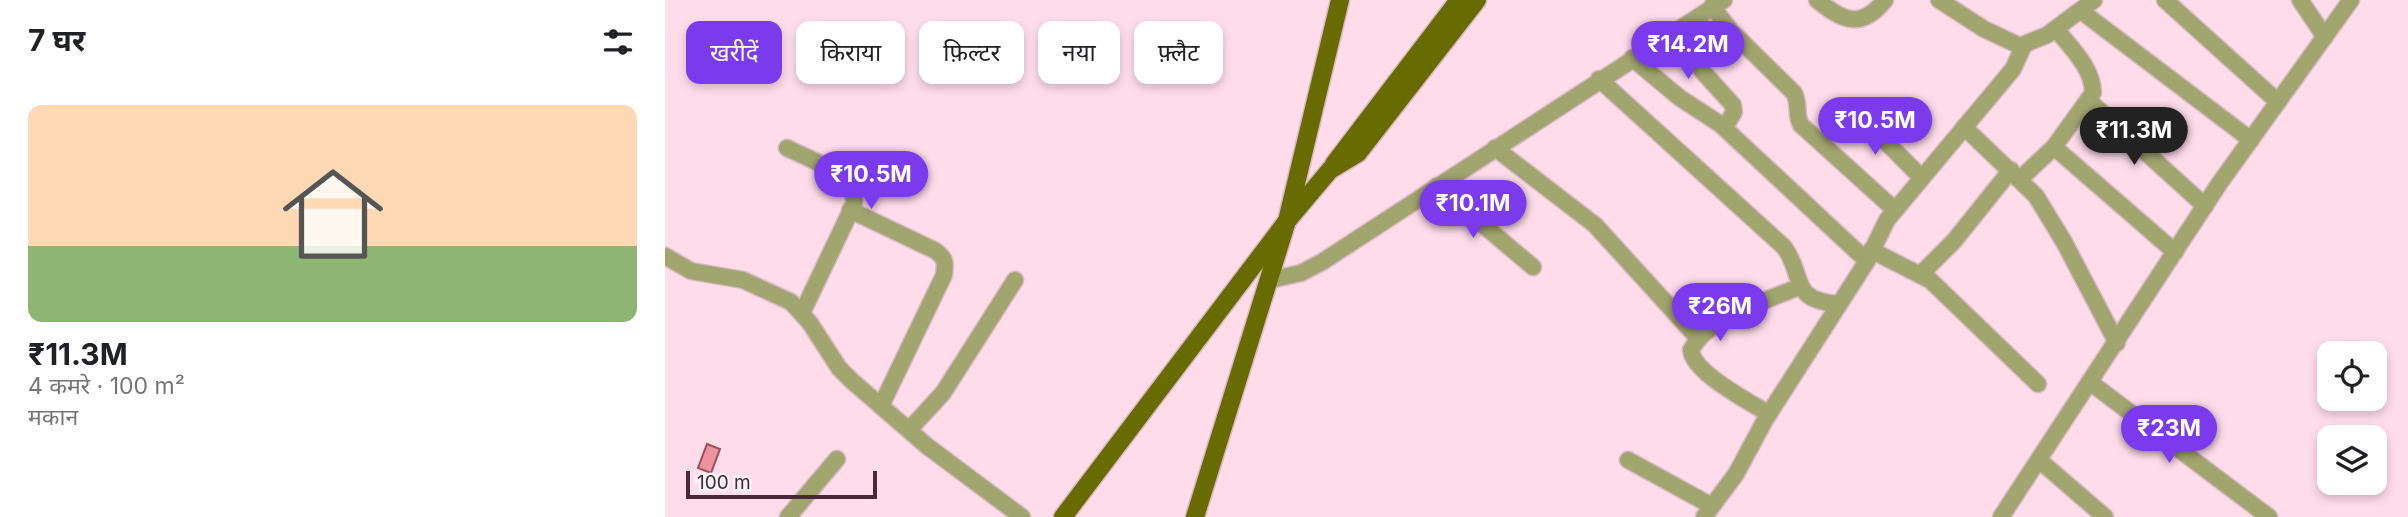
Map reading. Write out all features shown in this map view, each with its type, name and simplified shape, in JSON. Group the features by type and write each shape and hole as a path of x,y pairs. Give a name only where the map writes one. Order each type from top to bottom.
{"main road":[{"path":"1195,517 1287,221 1340,0"},
{"path":"1063,517 1287,221 1330,170 1459,0"},
{"path":"1330,170 1358,153 1477,0"}],"street":[{"path":"1690,0 1714,6 1730,30 1794,93 1798,101 1797,120 1801,125 1895,210"},
{"path":"1817,0 1839,15 1857,20 1870,16 1885,0"},
{"path":"1939,0 2012,44 2024,45 2056,29 2087,4 2251,139"},
{"path":"2165,0 2278,102"},
{"path":"2301,0 2325,37"},
{"path":"2001,517 2205,206 2351,0"},
{"path":"1270,280 1310,269 1714,6"},
{"path":"1920,275 2015,174 2054,148 2093,93 2091,77 2056,29"},
{"path":"1674,31 1733,105 1734,111 1725,127"},
{"path":"1628,460 1708,512 1736,474 1769,414 1869,255 1881,229 2013,69 2024,45"},
{"path":"1632,58 1680,97 1725,127 1869,255 1920,275 1937,285 2038,384"},
{"path":"1599,79 1784,247 1793,262 1801,286 1817,302 1839,304"},
{"path":"2088,100 2205,206"},
{"path":"1854,110 1922,178"},
{"path":"1964,127 2036,196 2064,242 2117,343"},
{"path":"787,148 837,174 855,196 802,313"},
{"path":"1495,148 1595,225 1698,338"},
{"path":"2054,148 2175,252"},
{"path":"1437,186 1533,267"},
{"path":"850,211 934,250 942,255 946,263 944,275 881,406"},
{"path":"665,256 691,271 755,285 791,302 802,313 839,368 909,430 1022,517"},
{"path":"909,430 943,393 1014,279"},
{"path":"1769,414 1721,383 1693,360 1691,350 1698,338 1721,320 1801,286"},
{"path":"2091,383 2269,517"},
{"path":"788,517 837,459"},
{"path":"2039,460 2105,517"}],"building":[{"path":"707,444 720,449 711,473 698,468"}]}
